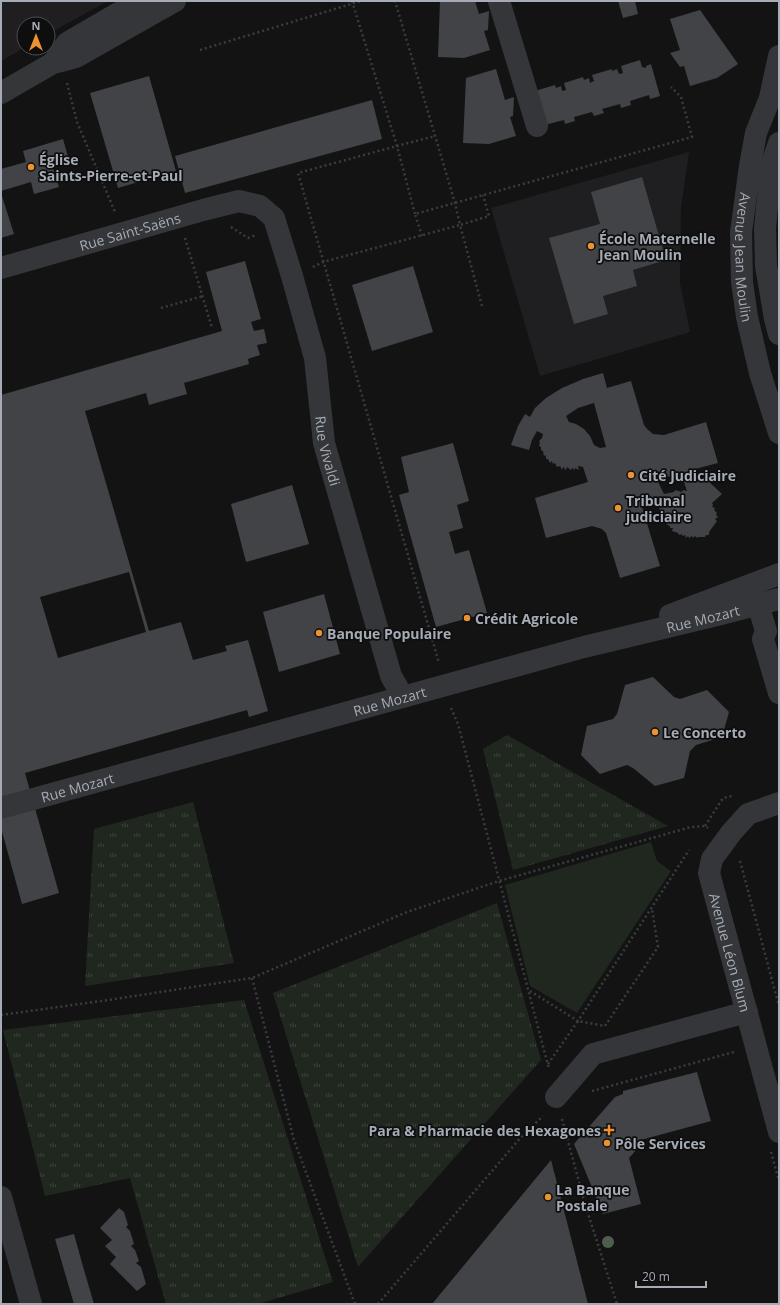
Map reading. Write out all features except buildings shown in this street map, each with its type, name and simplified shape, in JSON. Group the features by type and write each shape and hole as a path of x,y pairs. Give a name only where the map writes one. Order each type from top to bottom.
{"street":[{"path":"53,63 67,43 139,1"},
{"path":"1,93 53,63 76,57 175,1"},
{"path":"499,1 537,126"},
{"name":"Avenue Jean Moulin","path":"779,56 770,98 756,133 741,232 742,274 747,316 760,373 779,434"},
{"path":"770,98 779,79"},
{"name":"Avenue Jean Moulin","path":"779,143 771,166 765,228 766,266 779,334"},
{"name":"Rue Saint-Saëns","path":"1,268 195,212 239,201 260,206"},
{"name":"Rue Vivaldi","path":"260,206 274,218 292,276 315,358 324,443 391,676 404,697"},
{"path":"584,647 779,574"},
{"name":"Rue Mozart","path":"1,808 584,647 717,616 779,599"},
{"path":"758,604 773,630 763,639 779,693"},
{"name":"Avenue Léon Blum","path":"779,803 748,814 712,859 709,873 779,1132"},
{"path":"555,1108 593,1054 745,1004"},
{"path":"1,1197 5,1223 31,1304"}],"path":[{"path":"200,50 353,2 361,1"},
{"path":"395,1 455,202 482,306"},
{"path":"353,2 397,146 422,236"},
{"path":"67,83 78,122 117,218"},
{"path":"415,214 692,137 681,97 671,87"},
{"path":"435,136 298,173 440,668 440,687 458,724 546,1058"},
{"path":"292,276 323,262 422,236 489,216 483,195"},
{"path":"230,227 248,238 259,234"},
{"path":"184,232 212,328"},
{"path":"161,308 202,296"},
{"path":"701,832 723,798 737,794"},
{"path":"1,1015 252,978 407,912 499,881 691,827 705,826 736,846 779,1006"},
{"path":"548,1064 578,1021 693,845"},
{"path":"529,990 578,1021 605,1026 658,947 652,908"},
{"path":"252,978 294,1140 355,1304"},
{"path":"586,1093 620,1082 733,1052 743,1052 756,1048"},
{"path":"378,1304 522,1136 555,1108 618,1304"}],"shaded area":[{"path":"1,1 108,1 56,30 56,16 16,16 16,53 1,61"},
{"name":"École Maternelle Jean Moulin","path":"689,152 681,208 680,283 690,332 540,376 491,208"}],"green space":[{"path":"507,735 668,826 513,870 483,749"},
{"path":"193,802 234,963 85,986 94,829"},
{"path":"651,842 657,861 671,871 577,1013 530,986 505,885"},
{"path":"497,903 541,1060 358,1267 273,993"},
{"path":"244,1000 333,1282 258,1304 166,1304 130,1178 45,1196 3,1030"}],"place":[{"name":"Église Saints-Pierre-et-Paul","path":"31,167"},
{"name":"École Maternelle Jean Moulin","path":"591,246"},
{"name":"Cité Judiciaire","path":"631,475"},
{"name":"Tribunal judiciaire","path":"618,508"},
{"name":"Crédit Agricole","path":"467,618"},
{"name":"Banque Populaire","path":"319,633"},
{"name":"Le Concerto","path":"655,732"},
{"name":"Para & Pharmacie des Hexagones","path":"609,1130"},
{"name":"Pôle Services","path":"607,1143"},
{"name":"La Banque Postale","path":"548,1197"}]}
